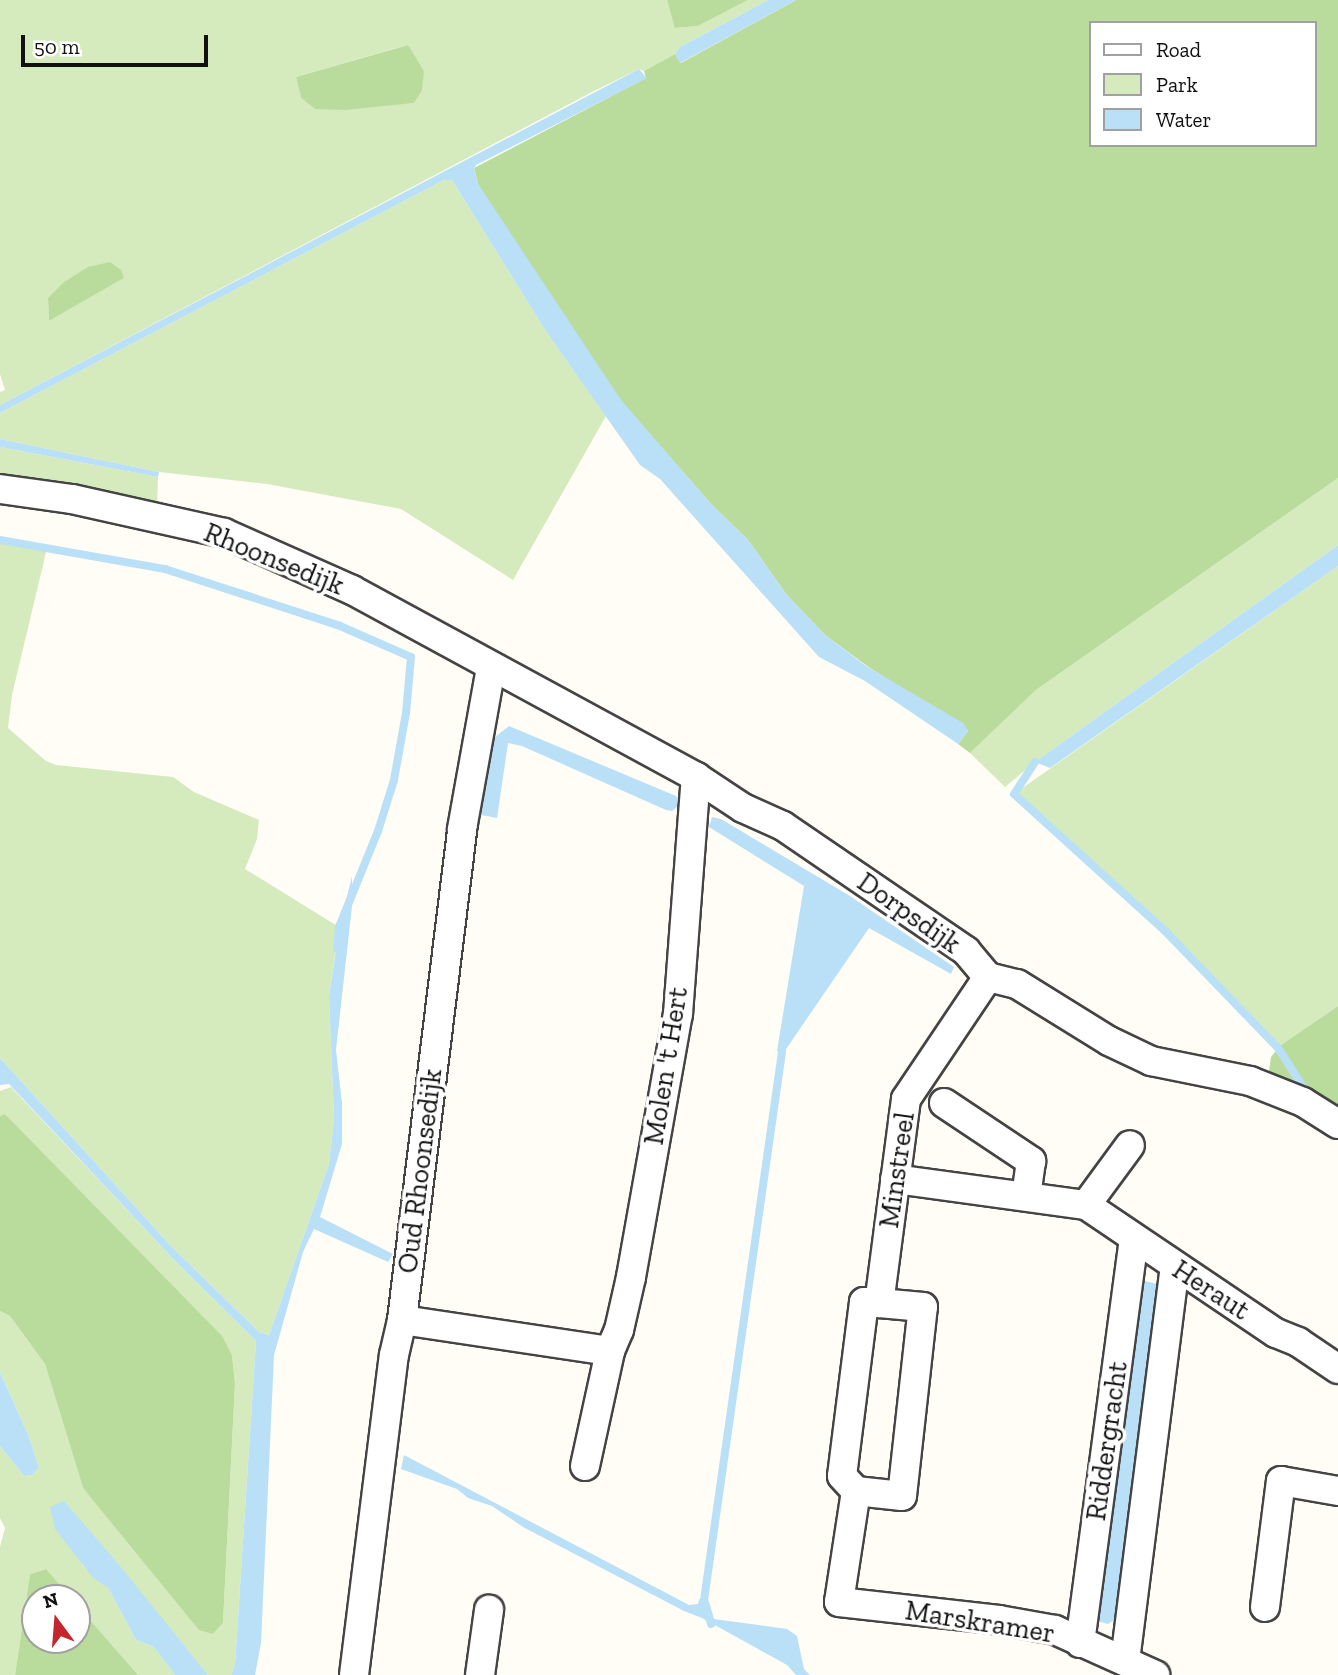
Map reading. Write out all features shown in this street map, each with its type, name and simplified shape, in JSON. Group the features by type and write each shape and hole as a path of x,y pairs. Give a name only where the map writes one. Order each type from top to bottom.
{"street":[{"name":"Rhoonsedijk","path":"0,489 72,499 224,533 352,590 491,668"},
{"name":"Dorpsdijk","path":"491,668 696,777 743,808 783,826 966,951 988,977"},
{"name":"Oud Rhoonsedijk","path":"354,1675 394,1355 402,1320 463,829 491,668"},
{"name":"Molen 't Hert","path":"585,1466 610,1351 619,1330 631,1278 678,1014 696,777"},
{"path":"988,977 1017,984 1109,1041 1151,1061 1250,1081 1303,1102 1338,1124"},
{"name":"Minstreel","path":"879,1303 906,1099 988,977"},
{"path":"944,1102 1031,1161 1026,1196"},
{"path":"1086,1205 1130,1145"},
{"name":"Heraut","path":"895,1179 1086,1205 1175,1267 1338,1369"},
{"name":"Riddergracht","path":"1080,1643 1134,1239"},
{"name":"Riddergracht","path":"1125,1661 1175,1267"},
{"path":"864,1302 923,1307 902,1496 856,1491 842,1476 864,1302"},
{"path":"402,1320 610,1351"},
{"path":"1265,1607 1281,1480 1338,1491"},
{"name":"Marskramer","path":"856,1491 839,1602 999,1620 1055,1630 1155,1675"},
{"path":"480,1675 489,1610"}],"green space":[{"path":"0,0 667,0 676,28 698,26 748,0 768,0 680,47 675,54 644,71 639,69 592,92 0,405 0,392 5,390 0,374","holes":["407,45 424,71 414,103 315,109 301,98 296,77","124,278 49,321 48,298"]},
{"path":"667,0 748,0 698,26 675,28"},
{"path":"796,0 1338,0 1338,478 1036,690 970,753 958,744 968,731 867,666 825,635 786,594 748,540 711,504 621,401 478,184 474,168 646,78 644,71 675,54 681,63"},
{"path":"408,45 424,71 422,90 414,103 345,110 315,109 301,98 296,77"},
{"path":"444,180 452,180 545,330 606,416 513,580 401,509 267,484 159,472 0,439 0,413"},
{"path":"110,262 121,270 124,278 49,321 48,298 64,282 88,267"},
{"path":"0,447 158,477 157,507 0,482"},
{"path":"1338,478 1338,545 1035,762 1005,787 970,753 1036,690"},
{"path":"0,540 47,548 12,695 8,728 46,761 56,765 173,777 194,792 259,820 257,839 245,869 339,927 329,996 334,1119 329,1164 269,1335 259,1332 170,1245 0,1058"},
{"path":"1338,566 1338,1006 1278,1048 1166,932 1014,794"},
{"path":"1338,1006 1338,1113 1268,1078 1271,1057 1280,1046"},
{"path":"11,1087 175,1261 256,1341 235,1664 231,1675 208,1675 64,1501 83,1566 108,1588 136,1640 154,1647 175,1675 138,1675 91,1621 91,1584 58,1584 45,1569 30,1574 29,1584 21,1584 21,1635 15,1675 0,1675 0,1547 5,1528 0,1518 0,1446 24,1476 32,1475 39,1468 29,1437 0,1372 0,1311 10,1316 45,1364 83,1488 213,1634 223,1623 235,1384 232,1355 221,1336 5,1114 0,1116 0,1091"},
{"path":"5,1114 222,1336 232,1355 235,1384 223,1623 213,1634 199,1630 83,1488 45,1364 10,1316 0,1311 0,1116"},
{"path":"46,1569 59,1584 29,1584 30,1574"},
{"path":"91,1621 138,1675 15,1675 21,1635 21,1654 91,1654"}],"water":[{"path":"768,0 796,0 680,63 675,54 680,47"},
{"path":"639,69 647,78 476,165 474,169 478,184 621,400 711,504 748,540 786,594 825,635 866,666 963,723 968,731 958,744 865,681 819,657 660,479 640,465 545,330 452,180 444,180 0,413 0,405"},
{"path":"0,439 159,472 158,477 0,447"},
{"path":"1338,545 1338,566 1050,768 1035,762"},
{"path":"509,726 676,796 680,800 678,806 672,811 666,810 522,746 508,743 497,818 481,815 495,737"},
{"path":"712,817 721,819 850,896 954,967 951,974 869,928 784,1052 777,1051 804,886 709,827"},
{"path":"352,876 352,890 349,892 353,897 336,1050 342,1103 342,1144 320,1217 393,1254 388,1262 314,1229 303,1252 274,1355 261,1643 255,1675 231,1675 235,1664 256,1341 175,1261 9,1084 0,1085 0,1058 170,1245 259,1332 269,1335 329,1164 334,1119 329,996 339,930"},
{"path":"1145,1281 1161,1285 1117,1618 1108,1624 1097,1621 1141,1284"},
{"path":"0,1372 29,1437 39,1468 32,1475 24,1476 0,1446"},
{"path":"404,1455 689,1605 698,1604 699,1599 709,1602 714,1619 787,1629 797,1636 804,1669 810,1675 796,1675 787,1665 702,1618 523,1527 492,1506 468,1498 457,1489 401,1469"},
{"path":"64,1501 208,1675 175,1675 154,1647 136,1640 108,1588 93,1578 55,1529 50,1507"}],"waterway":[{"path":"0,540 165,569 340,626 411,657 406,713 394,780 378,831 339,927 337,949"},
{"path":"1035,762 1014,794 1166,932 1278,1048 1307,1093"},
{"path":"711,1624 704,1600 782,1052"}]}
